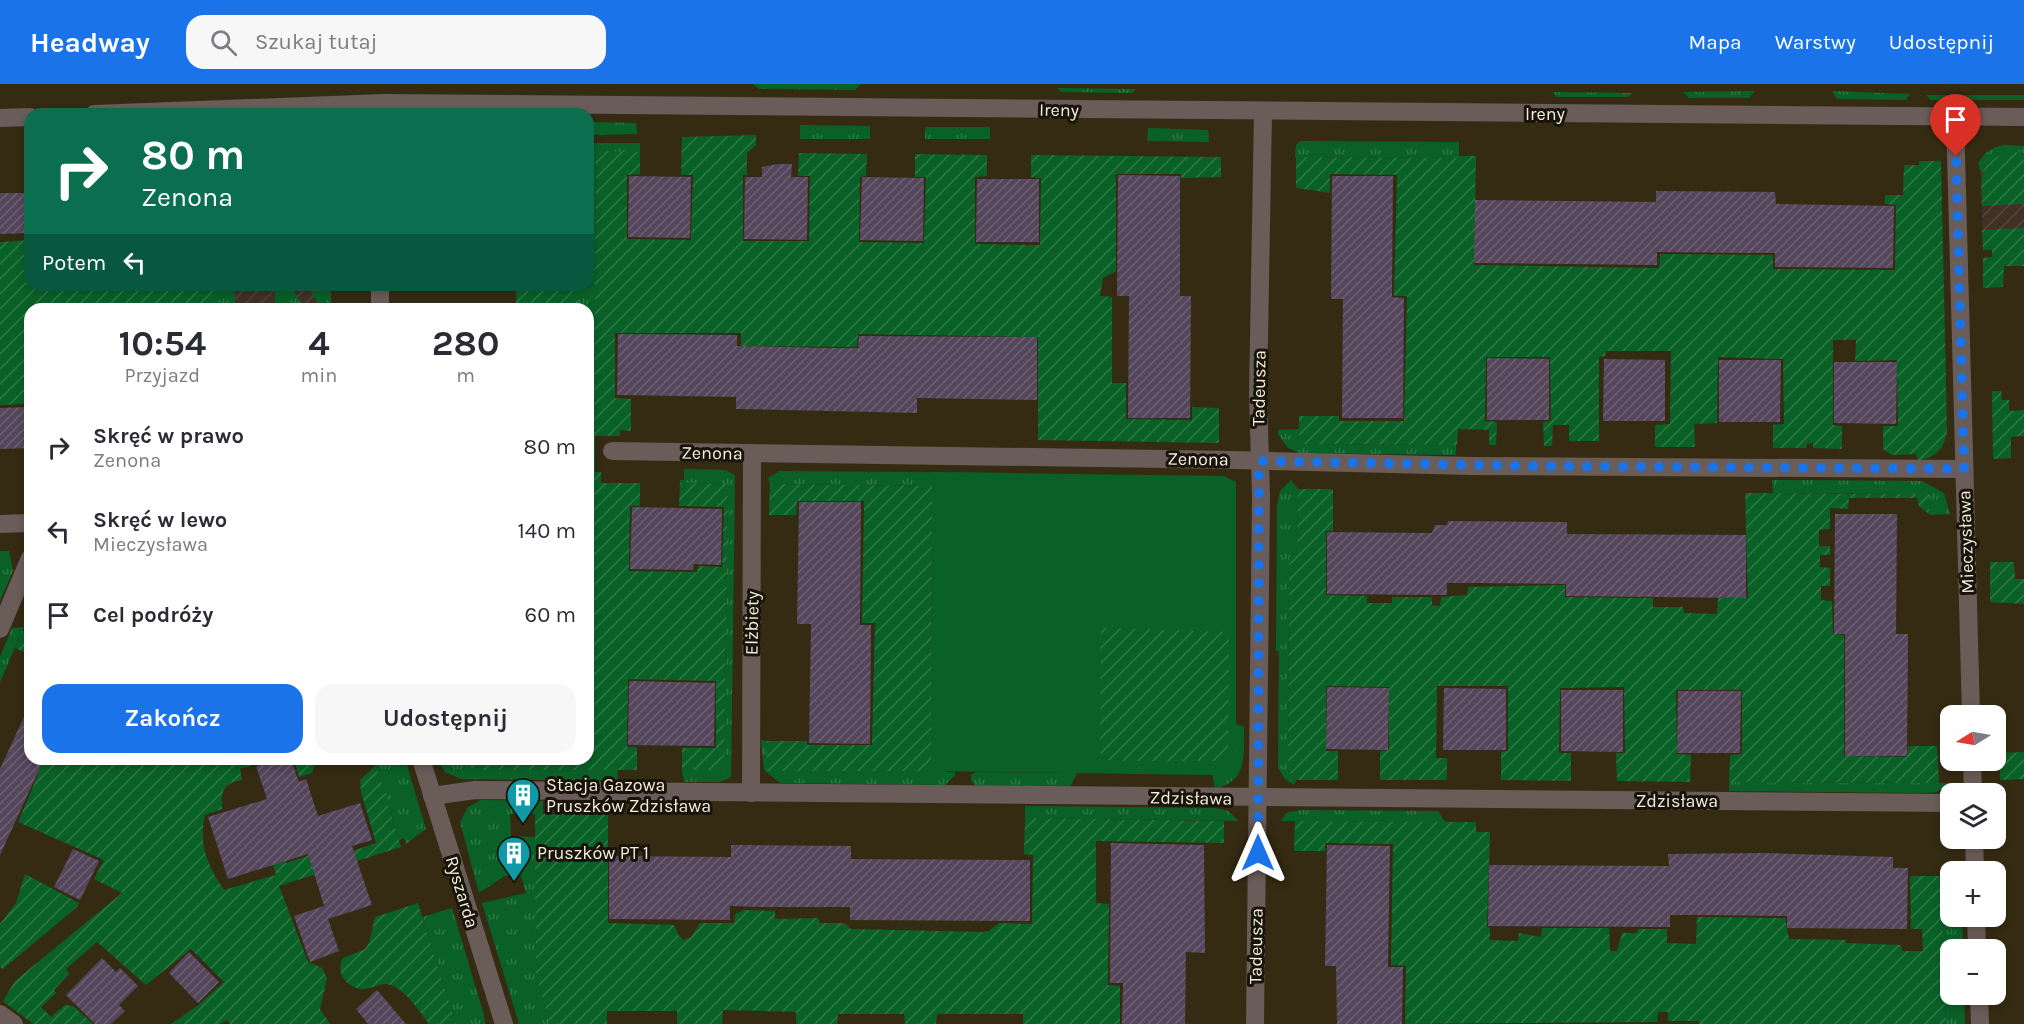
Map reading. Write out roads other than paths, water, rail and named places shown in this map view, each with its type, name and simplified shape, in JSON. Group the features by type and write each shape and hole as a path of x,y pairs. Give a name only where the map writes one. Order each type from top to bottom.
{"street":[{"name":"Ireny","path":"594,110 2024,117"},
{"name":"Tadeusza","path":"1255,1024 1263,112"},
{"name":"Mieczysława","path":"1955,116 1971,705"},
{"path":"0,118 24,117"},
{"name":"Zenona","path":"612,451 1531,466 1964,469"},
{"name":"Elżbiety","path":"751,793 752,453"},
{"path":"0,524 24,523"},
{"path":"0,629 24,572"},
{"name":"Ryszarda","path":"423,765 504,1024"},
{"name":"Zdzisława","path":"432,796 475,790 1940,803"},
{"path":"1979,1005 1980,1024"},
{"path":"0,1014 14,1024"}],"place":[{"name":"Stacja Gazowa Pruszków Zdzisława","path":"523,824"},
{"name":"Pruszków PT 1","path":"514,882"}]}
